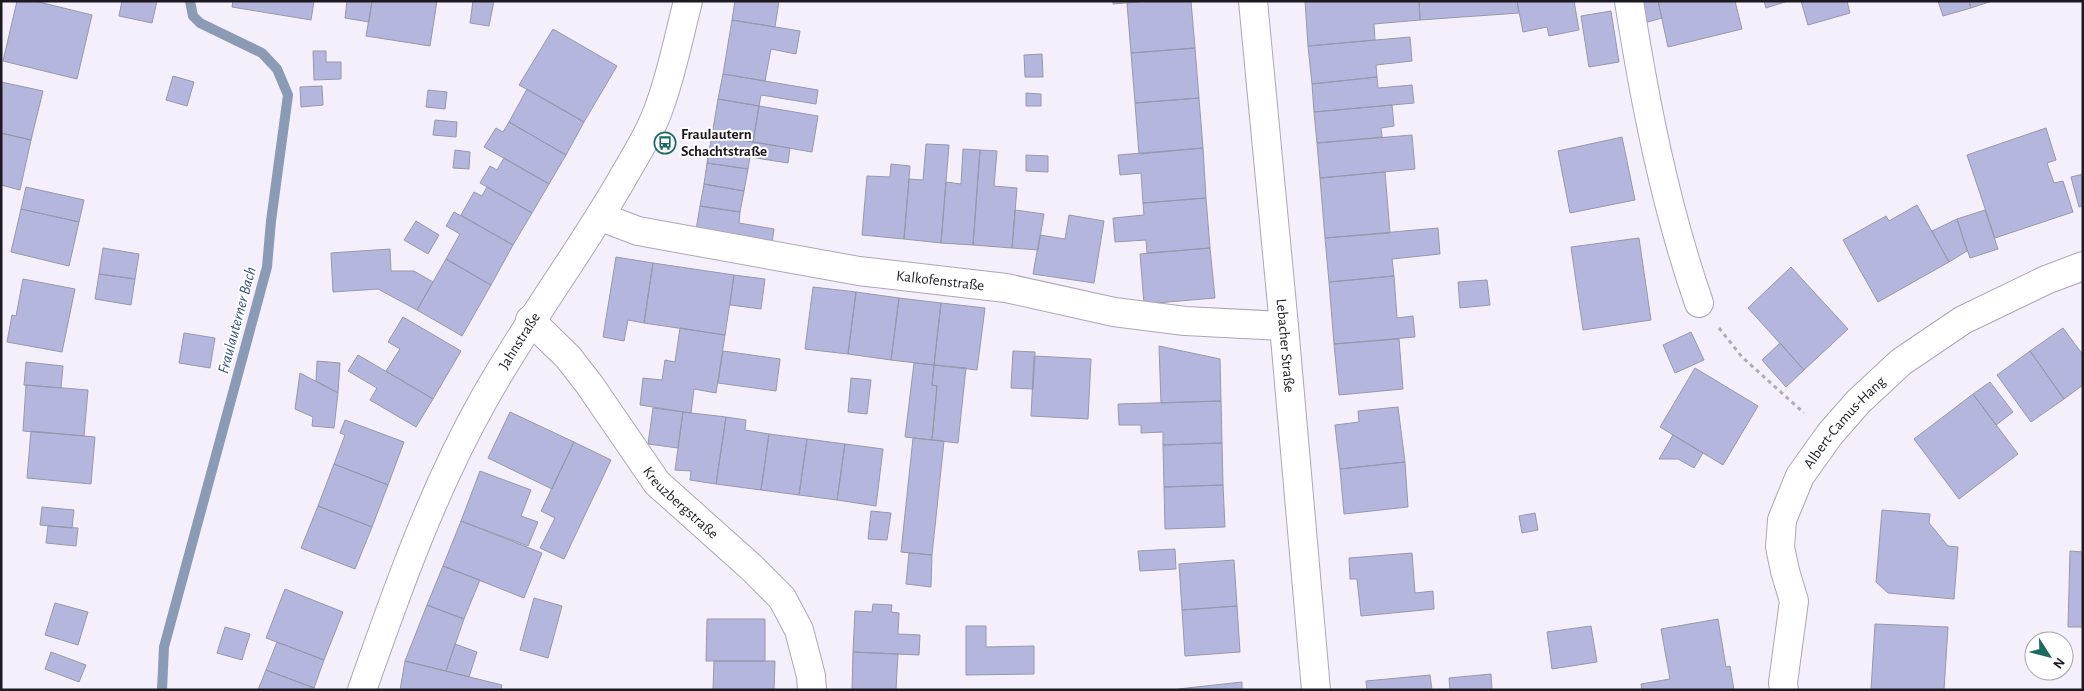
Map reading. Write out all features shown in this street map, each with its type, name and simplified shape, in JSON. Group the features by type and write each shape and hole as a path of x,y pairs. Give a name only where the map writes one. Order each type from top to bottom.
{"street":[{"name":"Jahnstraße","path":"362,690 395,597 442,478 483,399 530,320 601,217 645,140 660,106 688,1"},
{"name":"Lebacher Straße","path":"1253,1 1316,690"},
{"path":"1629,1 1638,61 1663,178 1688,272 1699,302"},
{"name":"Kalkofenstraße","path":"601,217 638,231 858,271 1006,288 1114,312 1186,321 1284,326"},
{"name":"Albert-Camus-Hang","path":"1784,690 1783,683 1794,601 1784,571 1780,547 1782,520 1800,476 1830,434 1858,402 1900,362 1964,320 2046,280 2083,266"},
{"name":"Kreuzbergstraße","path":"530,320 568,357 584,377 657,483 751,567 782,598 799,630 811,676 812,690"}],"path":[{"path":"1699,302 1742,357 1807,416 1830,434"}],"building":[{"path":"17,1 35,1 92,15 77,79 3,61"},
{"path":"122,1 157,1 152,23 119,16"},
{"path":"233,1 314,1 311,20 232,7"},
{"path":"347,1 372,1 369,22 345,18"},
{"path":"372,1 437,1 430,46 366,36"},
{"path":"473,1 494,1 489,26 470,23"},
{"path":"735,1 779,1 775,27 732,20"},
{"path":"1113,1 1147,1 1113,4"},
{"path":"1191,1 1195,48 1131,53 1127,3"},
{"path":"1305,1 1419,1 1420,20 1374,24 1375,40 1308,46"},
{"path":"1419,1 1517,1 1519,13 1420,20"},
{"path":"1517,1 1574,1 1579,30 1549,36 1547,27 1523,32"},
{"path":"1639,1 1658,1 1662,18 1644,23"},
{"path":"1658,1 1735,1 1742,29 1668,47"},
{"path":"1764,1 1788,1 1766,8"},
{"path":"1801,1 1847,1 1850,13 1808,25"},
{"path":"1938,1 1969,1 1971,8 1943,16"},
{"path":"1969,1 1992,1 1971,8"},
{"path":"1611,11 1619,62 1589,67 1581,16"},
{"path":"732,20 800,31 796,54 771,49 765,81 723,74"},
{"path":"553,29 617,66 584,122 519,85"},
{"path":"1410,37 1412,61 1376,65 1377,77 1312,84 1308,46"},
{"path":"1195,48 1199,98 1135,103 1131,53"},
{"path":"313,51 326,51 326,62 341,62 341,79 314,80"},
{"path":"1042,54 1043,77 1025,77 1024,55"},
{"path":"723,74 818,90 816,104 761,95 759,106 718,99"},
{"path":"173,76 194,82 187,106 166,100"},
{"path":"1377,77 1378,88 1412,85 1414,103 1314,112 1312,84"},
{"path":"1,82 43,91 31,140 1,133"},
{"path":"322,86 323,105 301,107 300,87"},
{"path":"527,89 584,122 566,155 509,122"},
{"path":"428,90 447,92 445,109 426,107"},
{"path":"1026,93 1041,94 1041,106 1026,106"},
{"path":"1199,98 1203,148 1139,154 1135,103"},
{"path":"718,99 759,106 753,142 712,135"},
{"path":"1392,105 1394,126 1381,128 1382,137 1317,143 1314,112"},
{"path":"759,106 818,116 812,152 753,142"},
{"path":"435,120 457,122 456,137 433,135"},
{"path":"509,122 566,155 549,184 484,147 496,128 503,132"},
{"path":"2046,128 2056,160 2047,163 2054,183 2063,181 2073,212 1995,238 1967,155"},
{"path":"1,133 31,140 20,190 1,185"},
{"path":"712,135 790,148 788,163 750,157 748,169 707,163"},
{"path":"1412,135 1415,169 1320,178 1317,143"},
{"path":"1622,137 1635,200 1570,213 1558,151"},
{"path":"926,144 949,145 941,243 904,239 909,179 923,180"},
{"path":"1203,148 1206,198 1143,203 1141,173 1120,175 1118,155"},
{"path":"963,149 980,150 973,245 941,243 946,182 961,184"},
{"path":"455,150 470,152 469,169 453,168"},
{"path":"980,150 997,151 994,186 1017,188 1012,248 973,245"},
{"path":"1026,155 1048,156 1048,172 1026,171"},
{"path":"504,158 549,184 532,213 480,183 490,166 497,170"},
{"path":"707,163 748,169 744,191 704,184"},
{"path":"891,164 910,166 904,239 862,235 867,176 890,177"},
{"path":"1385,172 1390,233 1325,238 1320,178"},
{"path":"2083,174 2083,206 2079,207 2071,177"},
{"path":"704,184 744,191 740,212 700,206"},
{"path":"26,187 84,200 79,222 21,209"},
{"path":"487,187 532,213 513,245 461,215 474,192 482,196"},
{"path":"1206,198 1210,248 1147,253 1146,240 1115,242 1113,218 1144,215 1143,203"},
{"path":"1917,205 1949,262 1878,302 1843,240 1886,216 1889,221"},
{"path":"700,206 740,212 739,223 774,229 772,243 696,230"},
{"path":"21,209 79,222 69,266 11,252"},
{"path":"1015,210 1044,214 1038,250 1012,248"},
{"path":"1985,210 1998,249 1970,258 1957,219"},
{"path":"454,212 513,245 491,285 446,259 460,234 446,226"},
{"path":"1069,215 1104,221 1094,283 1033,274 1040,235 1065,239"},
{"path":"1957,219 1967,251 1949,262 1932,231"},
{"path":"416,221 439,235 428,254 404,240"},
{"path":"1438,228 1440,254 1392,259 1394,276 1329,282 1325,238"},
{"path":"1639,238 1651,320 1583,330 1571,247"},
{"path":"103,248 139,254 135,279 99,274"},
{"path":"1210,248 1215,298 1144,304 1140,254"},
{"path":"390,249 391,271 414,271 433,282 417,310 378,289 333,292 331,253"},
{"path":"616,257 653,263 644,323 628,320 624,341 603,337"},
{"path":"446,259 491,285 462,336 417,310"},
{"path":"653,263 734,275 725,335 644,323"},
{"path":"1791,267 1848,329 1804,370 1748,308"},
{"path":"99,274 135,279 131,305 95,299"},
{"path":"734,275 765,279 761,309 730,305"},
{"path":"1394,276 1397,318 1413,316 1415,337 1334,344 1329,282"},
{"path":"23,279 75,289 62,352 7,342 12,315 16,316"},
{"path":"1487,280 1490,305 1460,308 1458,282"},
{"path":"813,287 856,292 848,354 805,349"},
{"path":"856,292 899,298 891,360 848,354"},
{"path":"899,298 941,303 934,365 891,360"},
{"path":"941,303 985,308 977,370 934,365"},
{"path":"403,317 461,351 433,399 386,371 400,349 388,342"},
{"path":"680,328 725,335 716,393 694,389 691,413 640,405 643,378 662,380 665,360 675,362"},
{"path":"2063,328 2083,355 2083,385 2064,399 2030,351"},
{"path":"1691,332 1704,360 1675,373 1663,345"},
{"path":"184,333 215,338 210,368 179,363"},
{"path":"1399,339 1403,389 1339,395 1334,344"},
{"path":"1780,343 1804,370 1786,387 1762,360"},
{"path":"1159,346 1220,359 1221,401 1161,403"},
{"path":"723,351 780,359 776,391 718,383"},
{"path":"1013,351 1035,352 1033,389 1011,388"},
{"path":"2030,351 2064,399 2031,422 1997,375"},
{"path":"358,355 433,399 416,427 370,400 377,388 348,371"},
{"path":"1034,356 1091,359 1088,419 1031,416"},
{"path":"317,361 340,363 338,393 316,381"},
{"path":"26,362 63,366 61,388 24,385"},
{"path":"914,363 934,365 932,385 937,386 932,440 905,437"},
{"path":"934,365 966,368 958,443 932,440 937,386 932,385"},
{"path":"1695,368 1758,406 1723,465 1660,427"},
{"path":"300,373 338,393 334,428 312,426 313,417 295,409"},
{"path":"851,378 871,380 867,414 848,412"},
{"path":"1990,382 2013,412 1996,425 1973,394"},
{"path":"26,385 88,390 84,436 23,431"},
{"path":"1973,394 2018,454 1959,499 1914,439"},
{"path":"1221,401 1222,443 1163,445 1163,432 1141,433 1141,425 1119,425 1118,404"},
{"path":"1398,407 1405,462 1340,469 1335,425 1359,422 1358,411"},
{"path":"653,408 683,412 678,448 648,444"},
{"path":"510,412 574,442 552,489 488,458"},
{"path":"683,412 726,417 716,484 690,480 691,471 675,470"},
{"path":"726,417 746,420 745,430 769,434 761,490 716,484"},
{"path":"345,420 404,442 388,485 334,464 345,435 340,433"},
{"path":"31,431 95,437 91,484 27,478"},
{"path":"769,434 807,439 799,495 761,490"},
{"path":"1673,435 1703,453 1694,468 1678,459 1659,459"},
{"path":"913,438 944,441 932,555 901,552"},
{"path":"807,439 845,444 837,500 799,495"},
{"path":"574,442 611,460 564,559 540,548 555,518 541,511"},
{"path":"1222,443 1223,485 1164,487 1163,445"},
{"path":"845,444 883,449 876,506 837,500"},
{"path":"1405,462 1408,507 1344,514 1340,469"},
{"path":"334,464 388,485 372,527 318,506"},
{"path":"480,471 531,490 521,516 538,522 528,546 461,521"},
{"path":"1223,485 1225,527 1165,529 1164,487"},
{"path":"318,506 372,527 355,569 301,548"},
{"path":"42,507 74,510 72,528 40,525"},
{"path":"1882,510 1930,514 1929,523 1948,546 1958,547 1954,599 1888,593 1876,582"},
{"path":"871,511 891,513 887,540 868,539"},
{"path":"1535,513 1538,530 1522,533 1519,516"},
{"path":"461,521 542,553 524,598 443,566"},
{"path":"48,526 78,528 76,546 46,543"},
{"path":"1175,549 1176,569 1140,571 1138,551"},
{"path":"2070,551 2083,552 2083,627 2068,627"},
{"path":"909,553 932,555 931,587 906,584"},
{"path":"1412,553 1415,593 1433,591 1434,609 1361,616 1357,579 1350,579 1349,558"},
{"path":"1234,560 1237,606 1182,610 1179,564"},
{"path":"443,566 480,580 464,619 427,605"},
{"path":"285,589 343,612 324,660 266,638"},
{"path":"534,598 562,606 548,658 520,650"},
{"path":"55,603 88,612 78,645 45,635"},
{"path":"873,604 892,605 891,612 899,613 898,634 920,635 919,655 853,652 855,611 872,612"},
{"path":"427,605 464,619 446,671 405,661"},
{"path":"1237,606 1240,652 1185,656 1182,610"},
{"path":"707,619 765,619 765,661 706,661"},
{"path":"1718,619 1726,667 1730,666 1734,690 1642,690 1641,684 1670,679 1661,629"},
{"path":"1875,624 1948,627 1944,690 1871,690"},
{"path":"966,626 986,626 986,647 1034,646 1034,674 966,675"},
{"path":"1591,626 1597,662 1552,669 1547,632"},
{"path":"225,627 250,634 242,660 217,653"},
{"path":"277,642 324,660 314,688 266,670"},
{"path":"455,644 477,652 469,677 446,671"},
{"path":"51,652 86,665 79,682 45,669"},
{"path":"853,652 898,654 896,690 852,690"},
{"path":"405,661 502,685 501,690 400,690"},
{"path":"714,661 775,661 774,690 713,690"},
{"path":"266,670 314,688 313,690 258,690"},
{"path":"1491,674 1492,690 1450,690 1449,678"},
{"path":"1430,675 1432,690 1367,690 1366,681"},
{"path":"1242,682 1242,690 1178,690 1178,689"}],"waterway":[{"name":"Fraulauterner Bach","path":"162,690 164,647 267,267 271,221 288,95 277,69 262,53 200,23 193,16 190,1"}],"place":[{"name":"Fraulautern Schachtstraße","path":"665,143"}]}
